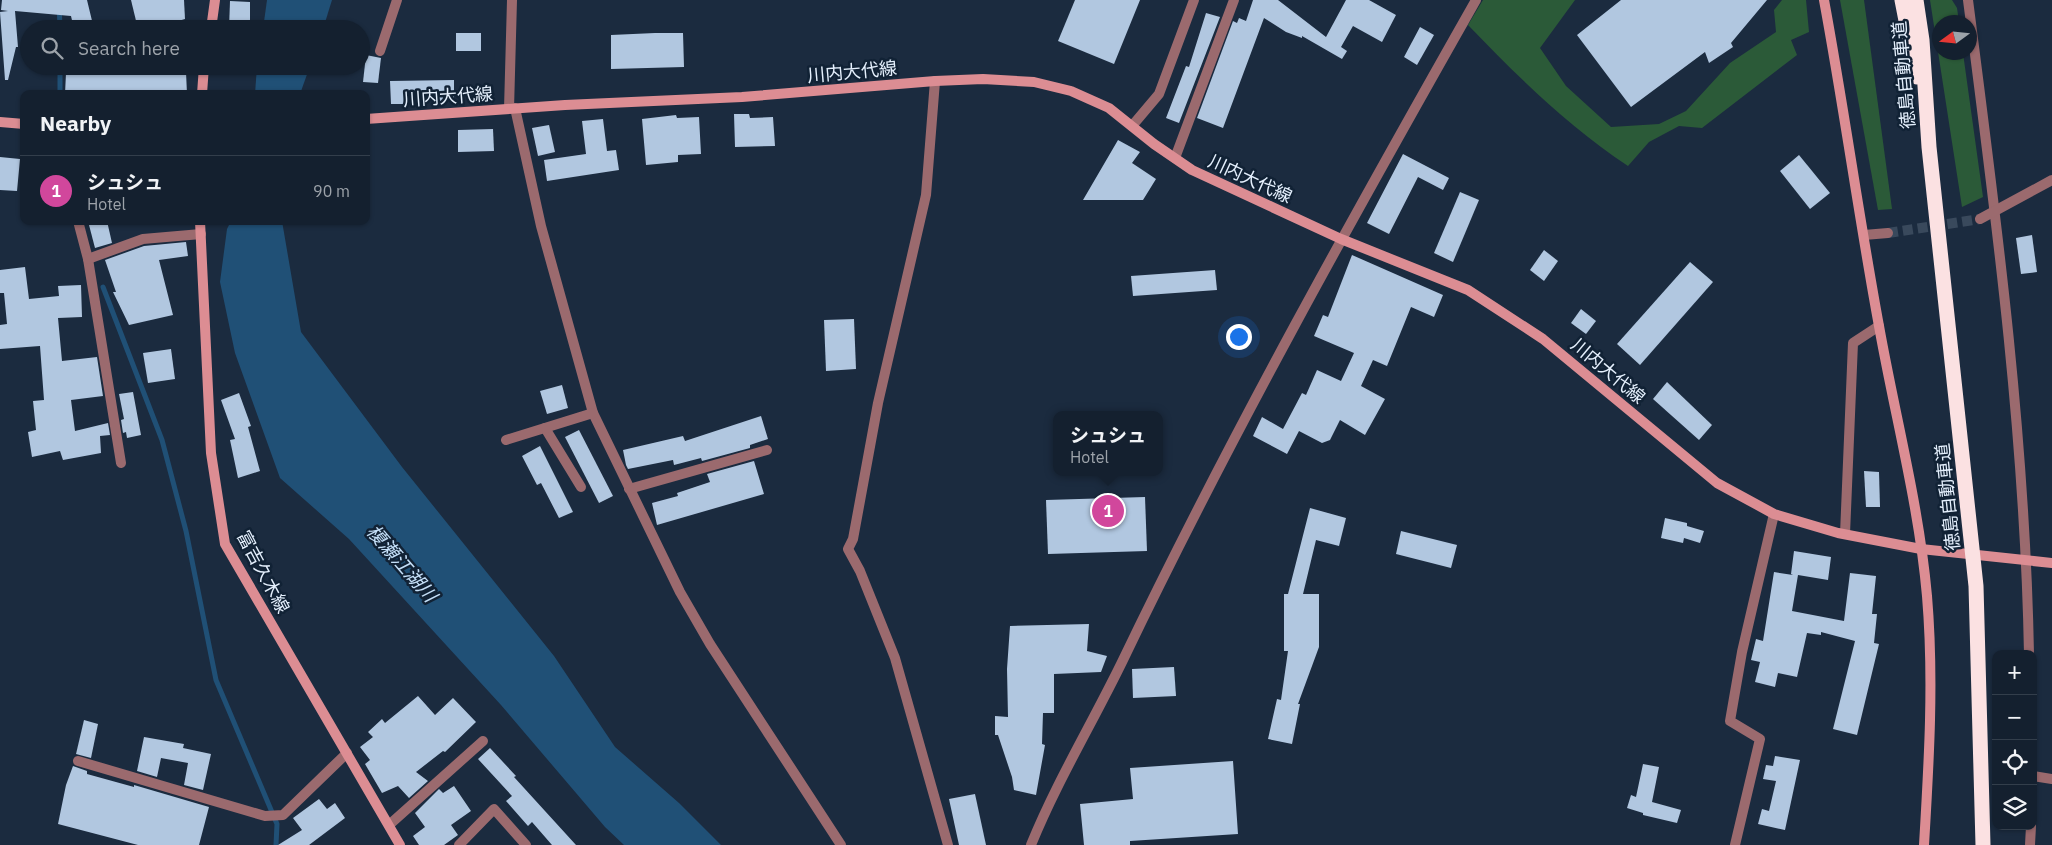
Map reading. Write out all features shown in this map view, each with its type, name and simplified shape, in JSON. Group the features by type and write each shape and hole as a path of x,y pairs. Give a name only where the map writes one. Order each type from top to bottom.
{"highway":[{"name":"徳島自動車道","path":"1902,0 1929,147"},
{"name":"徳島自動車道","path":"1916,0 1922,40 1929,147 1976,586 1983,845"}],"main road":[{"path":"212,20 215,0"},
{"path":"1824,0 1879,326 1921,549 1927,598 1930,755 1924,845"},
{"path":"202,90 203,75"},
{"name":"川内大代線","path":"370,119 512,108 742,97 935,81 983,79 1034,82 1071,91 1109,108 1175,158 1200,174 1341,239 1476,295 1543,339 1717,483 1774,514 1845,534 1921,549 2052,563"},
{"path":"0,122 20,124"},
{"name":"富吉久木線","path":"200,225 211,453 225,544 400,845"}],"street":[{"path":"380,51 397,0"},
{"path":"512,0 512,108 541,226 593,413 680,592 710,644 842,845"},
{"path":"1132,126 1159,94 1194,0"},
{"path":"1175,158 1234,0"},
{"path":"1032,845 1052,799 1108,690 1180,541 1341,239 1476,0"},
{"path":"1968,0 1995,212 2017,428 2026,560 2029,650"},
{"path":"935,81 926,195 878,404 853,539 848,549 860,571 894,658 948,845"},
{"path":"1980,219 2052,180"},
{"path":"79,225 88,259 120,464"},
{"path":"1864,235 1888,233"},
{"path":"88,259 143,238 201,234"},
{"path":"1845,534 1853,343 1879,326"},
{"path":"506,440 593,413"},
{"path":"545,428 581,488"},
{"path":"629,489 767,450"},
{"path":"1735,845 1760,738 1730,720 1742,652 1774,514"},
{"path":"389,825 483,741"},
{"path":"78,761 273,816 283,815 347,753"},
{"path":"2037,777 2052,779"},
{"path":"458,845 494,808 526,845"},
{"path":"2030,845 2031,830"}],"green space":[{"path":"1483,0 1575,0 1540,48 1566,86 1611,127 1659,124 1686,111 1730,63 1776,32 1774,10 1782,0 1806,0 1809,32 1791,40 1797,55 1702,128 1679,126 1649,142 1628,166 1564,118 1468,25"},
{"path":"1840,0 1864,0 1892,209 1878,210"},
{"path":"1930,0 1952,0 1957,8 1958,15 1932,15"},
{"path":"1939,60 1964,60 1983,197 1962,207"}],"water":[{"path":"267,0 332,0 326,20 264,20"},
{"path":"256,75 307,75 301,90 255,90"},
{"name":"榎瀬江湖川","path":"229,225 283,225 301,332 402,467 554,656 615,747 679,803 721,845 624,845 605,827 501,705 349,539 280,478 235,353 220,282"}],"building":[{"path":"2,0 87,0 92,20 72,20 71,16 15,11 18,47 16,47 8,80 5,80 0,12 8,11 1,10"},
{"path":"131,0 184,0 185,19 136,20"},
{"path":"1075,0 1140,0 1114,64 1058,41"},
{"path":"1253,0 1278,0 1326,37 1346,0 1369,0 1396,15 1382,42 1353,26 1341,47 1347,51 1342,59 1302,36 1302,38 1286,32 1264,18 1223,128 1197,118 1233,21 1237,23 1239,18 1246,21"},
{"path":"1621,0 1767,0 1731,43 1733,47 1709,63 1705,52 1631,107 1577,35"},
{"path":"230,1 250,2 250,20 229,20"},
{"path":"1206,13 1220,17 1179,123 1166,118 1186,66 1189,67"},
{"path":"1420,27 1434,35 1417,65 1404,57"},
{"path":"456,33 481,33 481,51 456,51"},
{"path":"683,33 684,67 611,69 611,35"},
{"path":"370,56 381,58 378,83 363,82 364,75 370,75"},
{"path":"66,75 186,75 187,90 65,90"},
{"path":"454,80 454,101 409,101 409,104 391,104 390,81"},
{"path":"734,114 749,114 750,118 773,117 775,146 735,147"},
{"path":"676,115 677,118 699,117 701,154 678,155 678,162 646,165 642,119"},
{"path":"603,119 607,151 616,150 619,170 547,181 544,160 586,154 582,121"},
{"path":"549,125 555,152 538,156 532,128"},
{"path":"493,129 494,151 458,152 458,130"},
{"path":"1118,140 1140,152 1132,163 1156,179 1143,200 1083,200"},
{"path":"1403,154 1449,178 1443,190 1418,177 1389,234 1367,223"},
{"path":"1799,155 1830,193 1810,209 1780,171"},
{"path":"0,157 20,159 17,191 0,190"},
{"path":"1460,192 1479,200 1453,262 1434,253"},
{"path":"89,225 108,225 112,243 95,248"},
{"path":"2032,235 2037,272 2021,274 2016,238"},
{"path":"186,242 188,256 159,260 173,315 129,325 113,292 116,292 105,260 144,246"},
{"path":"1544,250 1558,261 1544,281 1530,270"},
{"path":"1352,255 1443,295 1434,317 1411,307 1387,366 1373,360 1361,386 1385,399 1365,435 1340,420 1330,440 1322,443 1299,431 1287,454 1253,436 1262,417 1283,429 1302,393 1306,395 1317,370 1341,381 1354,353 1314,336 1323,315 1328,317"},
{"path":"1690,262 1713,282 1640,365 1617,344"},
{"path":"25,267 29,299 59,296 58,286 81,285 82,317 58,318 62,361 97,357 103,396 71,400 75,431 108,423 110,435 100,436 101,453 63,460 60,451 32,457 28,432 36,430 33,401 44,400 40,346 0,349 0,325 7,324 4,293 0,293 0,270"},
{"path":"1215,270 1217,290 1133,296 1131,276"},
{"path":"1581,309 1596,321 1586,334 1571,323"},
{"path":"854,319 856,369 826,371 824,320"},
{"path":"171,349 175,379 148,383 143,353"},
{"path":"1667,382 1712,425 1699,440 1653,399"},
{"path":"562,385 568,408 547,414 540,391"},
{"path":"133,392 141,435 127,438 126,432 123,433 121,420 124,419 119,394"},
{"path":"239,393 251,426 248,427 260,471 238,478 230,440 235,439 221,400"},
{"path":"761,416 768,439 750,445 750,448 702,461 701,458 674,465 673,460 628,469 626,465 623,450 683,436 685,441"},
{"path":"579,430 613,496 599,503 565,437"},
{"path":"540,446 573,512 559,518 541,483 537,485 522,456"},
{"path":"754,461 764,494 657,525 652,503 678,496 677,493 710,482 707,474"},
{"path":"1864,471 1879,472 1880,507 1866,507"},
{"path":"1145,497 1147,551 1048,554 1046,500"},
{"path":"1310,508 1346,518 1339,546 1316,540 1303,594 1319,594 1319,647 1298,704 1300,704 1292,744 1268,739 1277,699 1281,700 1288,651 1284,651 1284,594 1288,594"},
{"path":"1665,518 1687,523 1687,526 1704,531 1700,543 1684,538 1683,543 1661,538"},
{"path":"1401,531 1457,545 1451,568 1396,554"},
{"path":"1794,551 1831,557 1828,580 1798,575 1792,611 1844,621 1850,573 1876,576 1872,614 1877,614 1874,643 1879,644 1857,735 1833,729 1855,641 1821,632 1821,635 1807,633 1797,677 1778,673 1775,687 1755,682 1760,662 1751,660 1756,639 1763,641 1774,572 1793,575 1791,574"},
{"path":"1089,624 1087,651 1107,656 1101,672 1054,674 1054,713 1043,713 1042,744 1045,745 1036,795 1014,790 1012,777 998,735 995,735 995,716 1008,717 1007,669 1010,626"},
{"path":"1174,667 1176,696 1133,698 1132,669"},
{"path":"418,696 435,715 453,698 476,722 445,752 443,751 416,772 428,781 409,798 398,786 382,793 365,764 370,760 360,747 373,737 368,732 382,719 385,723"},
{"path":"84,720 98,724 91,758 76,754"},
{"path":"144,737 184,744 183,748 211,754 203,790 184,785 188,763 161,758 157,777 137,771"},
{"path":"490,748 576,845 552,845 532,822 528,826 506,801 512,796 478,759"},
{"path":"1775,756 1800,760 1785,830 1758,824 1762,809 1769,811 1776,781 1763,779 1766,765 1773,766"},
{"path":"1233,761 1238,834 1130,841 1130,845 1084,845 1080,804 1133,799 1130,768"},
{"path":"1643,764 1659,767 1652,802 1681,810 1677,823 1643,815 1643,813 1627,808 1631,795 1636,797"},
{"path":"73,766 87,771 87,774 134,787 134,785 209,807 199,845 138,845 58,824 66,785"},
{"path":"454,786 471,811 451,825 458,835 444,845 419,845 413,836 425,827 415,813 439,789 443,793"},
{"path":"975,794 986,845 959,845 949,799"},
{"path":"319,799 327,809 335,803 345,818 309,845 278,845 302,830 293,818"}],"waterway":[{"path":"59,0 60,20"},
{"path":"60,75 60,90"},
{"path":"103,287 162,440 186,531 216,680 277,824 276,845"}],"tunnel":[{"path":"1888,233 1980,219"}],"place":[{"name":"シュシュ","path":"1108,511"}]}
